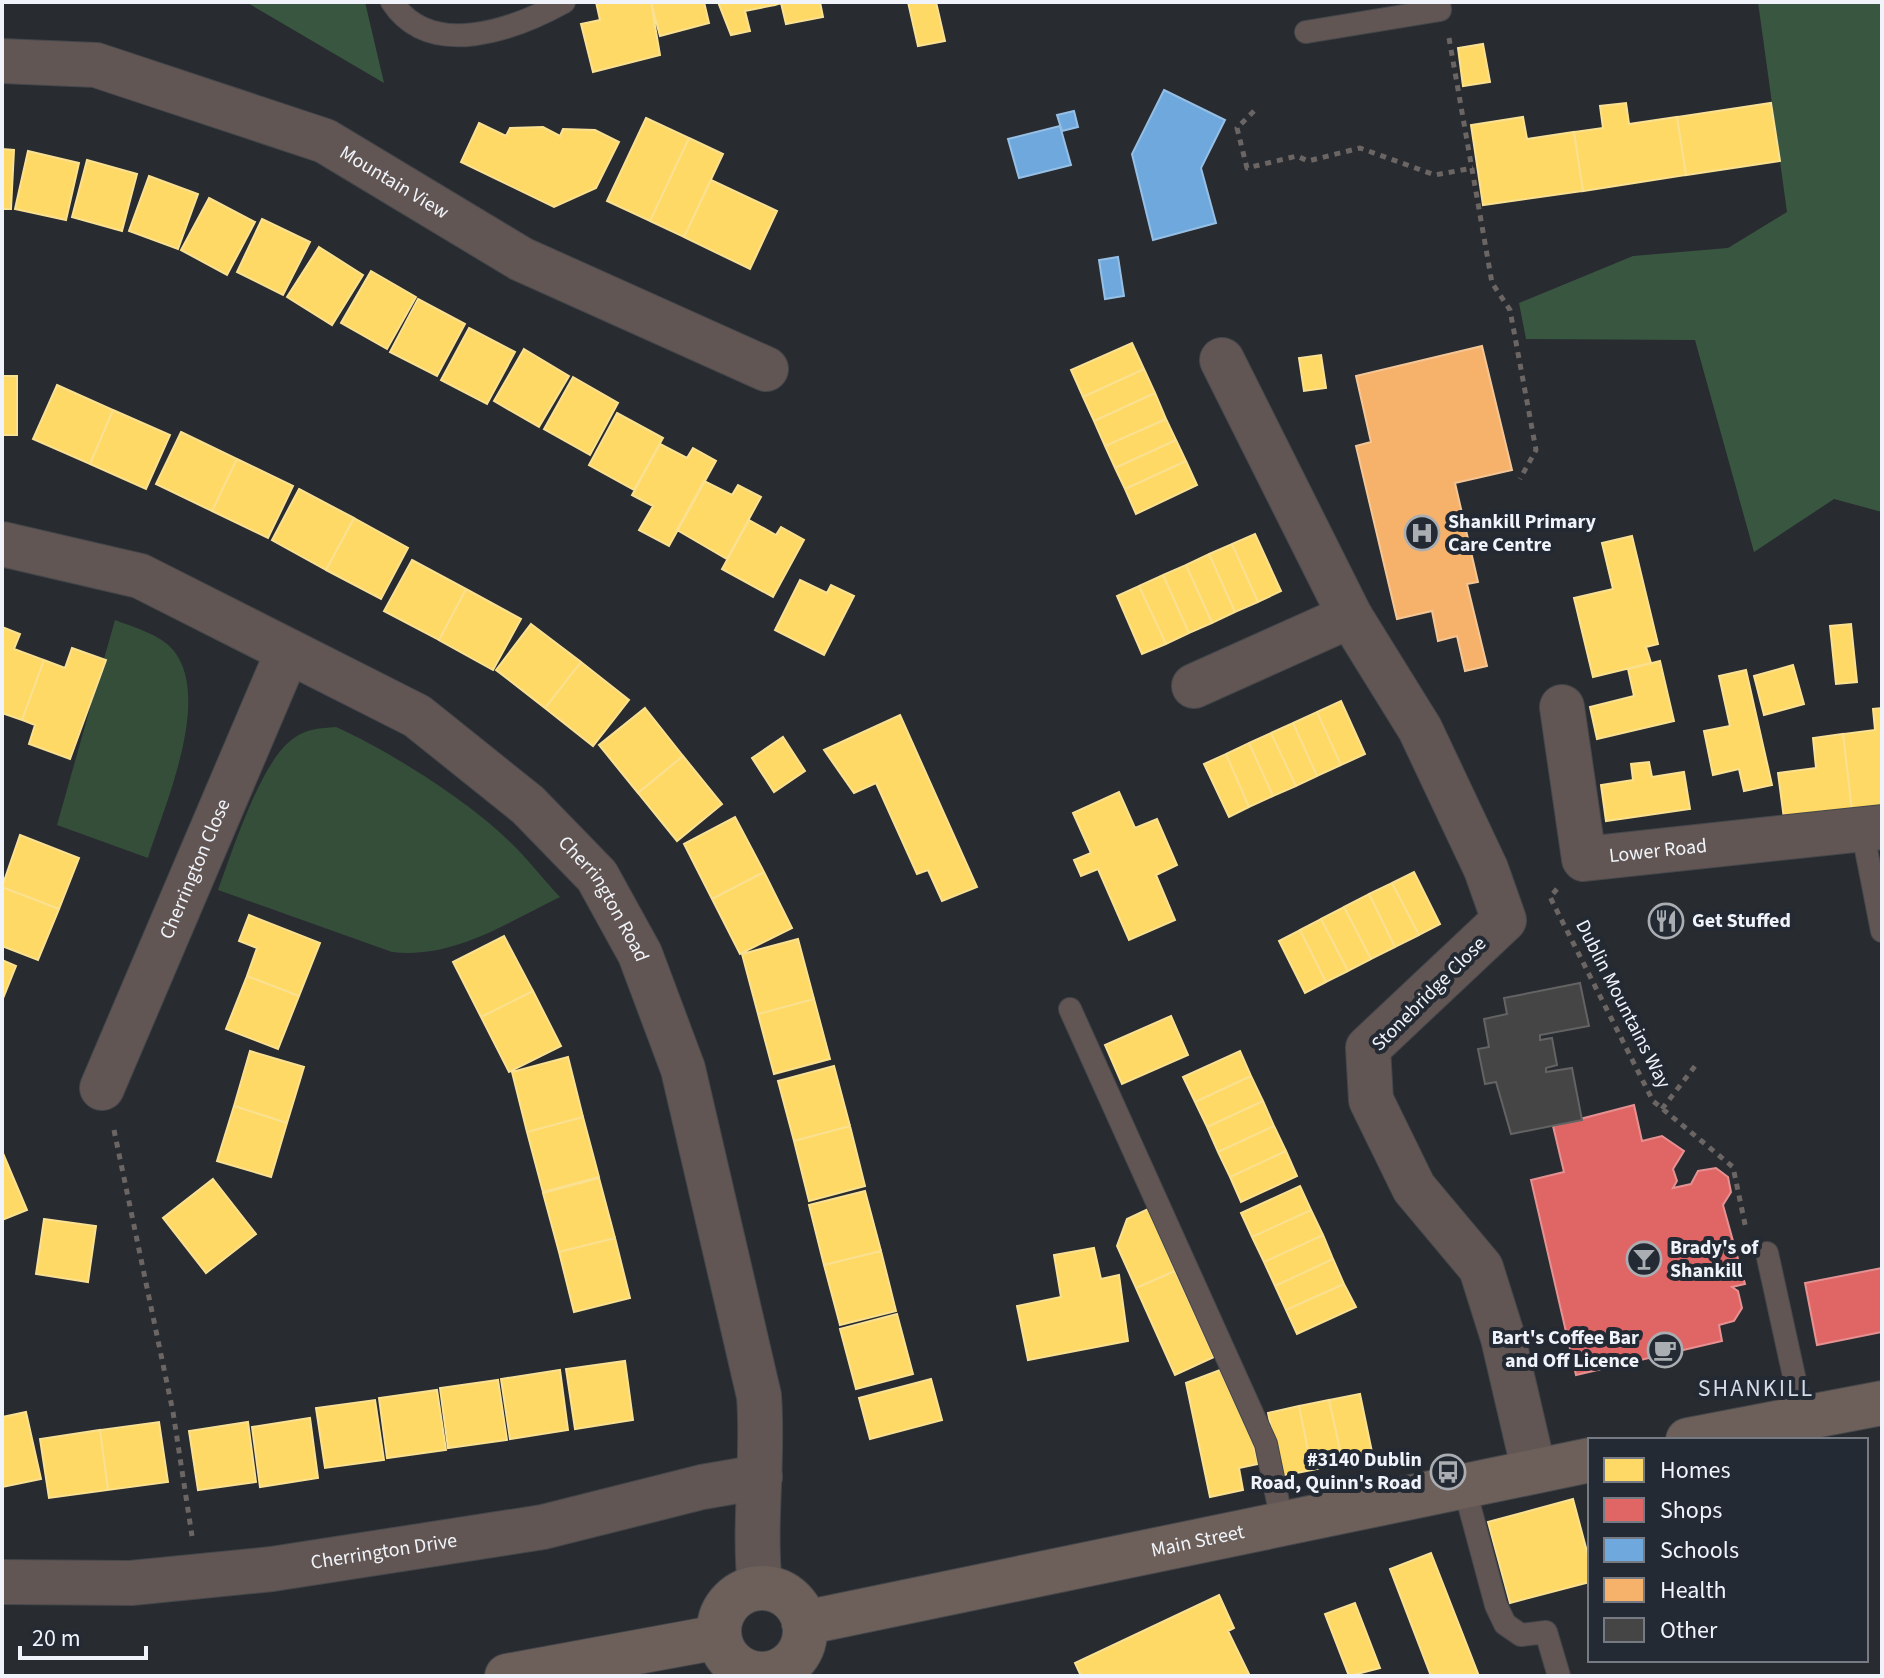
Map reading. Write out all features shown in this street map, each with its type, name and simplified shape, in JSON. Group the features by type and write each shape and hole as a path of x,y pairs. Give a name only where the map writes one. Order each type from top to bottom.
{"main road":[{"path":"1698,1438 1882,1403"},
{"name":"Main Street","path":"804,1623 1588,1460"},
{"path":"760,1587 773,1589 790,1598 804,1623 805,1638 793,1661 777,1672 759,1675 737,1667 722,1648 719,1625 727,1606 746,1591 760,1587"},
{"path":"507,1676 719,1637"}],"street":[{"name":"Mountain View","path":"2,61 96,65 325,141 521,259 766,369"},
{"name":"Stonebridge Close","path":"1222,360 1350,616 1420,729 1486,869 1504,920 1368,1048 1371,1100 1414,1188 1481,1268 1495,1310 1534,1471"},
{"name":"Cherrington Road","path":"2,544 140,576 417,716 528,805 597,876 640,954 683,1069 759,1396 762,1440 755,1521 760,1587"},
{"path":"1194,686 1350,616"},
{"name":"Cherrington Close","path":"102,1088 288,651"},
{"name":"Lower Road","path":"1562,707 1584,859 1872,828"},
{"name":"Cherrington Drive","path":"2,1582 131,1583 398,1552 543,1527 702,1487 760,1477"}],"lane":[{"path":"392,2 412,23 438,34 466,35 500,30 535,18 564,2"},
{"path":"1306,32 1440,6"},
{"path":"1872,828 1882,931"},
{"path":"1070,1009 1266,1444 1283,1526"},
{"path":"1767,1253 1803,1417"},
{"path":"1464,1486 1496,1605 1505,1624 1521,1635 1546,1632 1559,1676"}],"path":[{"path":"1440,6 1453,51 1492,283 1510,310 1536,450 1520,479"},
{"path":"1254,111 1237,128 1247,168 1297,156 1308,161 1360,148 1435,175 1473,168"},
{"name":"Dublin Mountains Way","path":"1584,859 1550,897 1653,1101 1733,1167 1747,1235"},
{"path":"1662,1109 1695,1066"},
{"path":"102,1088 173,1412 198,1577"}],"green space":[{"path":"246,2 365,2 384,83"},
{"path":"1758,2 1882,2 1882,512 1834,499 1754,552 1695,340 1526,339 1519,303 1633,256 1728,248 1787,212"},
{"path":"115,620 154,636 174,651 184,672 188,697 181,753 148,858 57,825"},
{"path":"336,727 403,763 473,810 517,849 560,897 479,937 458,945 415,953 392,952 218,890 249,808 282,749 304,733"}],"building: Homes":[{"path":"596,2 651,2 660,55 593,72 581,24 600,20"},
{"path":"651,2 704,2 709,23 660,36"},
{"path":"718,2 774,2 775,5 745,11 750,31 731,35"},
{"path":"774,2 820,2 823,17 786,24 781,3 775,5"},
{"path":"908,2 936,2 945,41 918,46"},
{"path":"1483,44 1490,82 1463,86 1458,48"},
{"path":"1626,103 1629,124 1677,117 1686,175 1583,191 1574,132 1603,128 1600,106"},
{"path":"1771,103 1780,161 1686,175 1677,117"},
{"path":"1523,117 1527,139 1574,132 1583,191 1483,205 1471,125"},
{"path":"646,118 689,138 650,221 607,201"},
{"path":"479,123 506,136 510,128 543,127 560,136 563,129 595,130 619,142 596,188 554,207 461,162"},
{"path":"689,138 723,154 684,237 650,221"},
{"path":"2,149 14,150 11,209 2,209"},
{"path":"28,151 79,163 66,220 15,209"},
{"path":"87,160 137,174 122,231 72,217"},
{"path":"149,176 198,194 178,249 129,231"},
{"path":"711,180 777,211 750,269 684,237"},
{"path":"209,198 255,222 227,275 181,250"},
{"path":"262,219 310,242 283,295 237,272"},
{"path":"319,247 363,275 332,325 287,297"},
{"path":"371,271 416,297 387,349 341,323"},
{"path":"418,299 465,324 437,376 390,352"},
{"path":"469,328 515,352 487,404 441,380"},
{"path":"1132,343 1144,369 1083,397 1071,370"},
{"path":"524,349 569,376 539,427 494,401"},
{"path":"1321,355 1326,388 1304,391 1299,358"},
{"path":"1144,369 1155,393 1094,421 1083,397"},
{"path":"2,376 17,376 17,435 2,435"},
{"path":"573,377 618,403 590,455 544,429"},
{"path":"57,385 113,410 90,464 33,439"},
{"path":"1155,393 1166,419 1105,446 1094,421"},
{"path":"113,410 170,435 146,489 90,464"},
{"path":"617,413 663,438 634,490 589,465"},
{"path":"1166,419 1176,440 1115,468 1105,446"},
{"path":"181,432 237,459 212,511 156,484"},
{"path":"1176,440 1186,461 1125,489 1115,468"},
{"path":"660,444 687,458 693,448 716,461 669,546 639,530 653,506 632,495"},
{"path":"237,459 293,486 268,538 212,511"},
{"path":"1186,461 1197,485 1136,514 1125,489"},
{"path":"704,481 732,495 738,485 761,497 727,559 677,530"},
{"path":"299,489 354,518 326,570 272,540"},
{"path":"354,518 408,548 381,599 326,570"},
{"path":"749,520 776,535 781,527 804,540 773,597 722,569"},
{"path":"1255,534 1281,591 1258,602 1232,544"},
{"path":"1632,536 1658,644 1646,647 1651,663 1593,677 1574,598 1613,589 1602,543"},
{"path":"1232,544 1258,602 1235,612 1209,554"},
{"path":"1209,554 1235,612 1212,623 1186,565"},
{"path":"412,560 466,589 439,640 384,611"},
{"path":"1186,565 1212,623 1189,633 1163,575"},
{"path":"1163,575 1189,633 1166,644 1139,586"},
{"path":"800,580 827,593 831,585 854,596 824,655 775,630"},
{"path":"1139,586 1166,644 1142,654 1117,596"},
{"path":"466,589 521,619 493,670 439,640"},
{"path":"531,624 581,662 545,708 496,670"},
{"path":"1851,624 1857,682 1836,684 1830,626"},
{"path":"2,627 20,634 14,649 44,660 22,720 2,713"},
{"path":"72,648 106,660 70,759 29,744 35,725 22,720 44,660 65,668"},
{"path":"1660,661 1674,721 1597,739 1590,707 1634,696 1628,669"},
{"path":"581,662 629,700 593,746 545,708"},
{"path":"1793,665 1804,704 1764,715 1754,676"},
{"path":"1746,670 1772,785 1744,791 1739,769 1713,775 1704,731 1730,726 1719,676"},
{"path":"1341,701 1365,754 1341,765 1317,712"},
{"path":"645,708 683,756 638,793 599,745"},
{"path":"1882,708 1882,807 1852,811 1843,734 1875,730 1873,709"},
{"path":"1317,712 1341,765 1317,776 1293,723"},
{"path":"900,715 977,887 942,901 928,870 917,874 876,783 854,793 824,750"},
{"path":"1293,723 1317,776 1296,786 1271,733"},
{"path":"1271,733 1296,786 1273,796 1249,743"},
{"path":"1843,734 1852,811 1784,819 1778,773 1816,768 1813,738"},
{"path":"783,737 805,771 774,792 752,758"},
{"path":"1249,743 1273,796 1249,807 1226,754"},
{"path":"1226,754 1249,807 1229,817 1204,764"},
{"path":"683,756 722,804 677,841 638,793"},
{"path":"1649,762 1652,777 1684,772 1690,809 1606,821 1601,785 1633,780 1631,764"},
{"path":"1119,792 1135,828 1157,819 1177,865 1156,875 1175,920 1129,940 1098,869 1081,876 1074,860 1091,853 1073,813"},
{"path":"735,817 764,872 712,899 684,844"},
{"path":"20,835 79,858 59,909 2,887"},
{"path":"764,872 792,928 740,954 712,899"},
{"path":"1414,872 1440,924 1419,935 1392,883"},
{"path":"1392,883 1419,935 1395,947 1369,894"},
{"path":"2,887 59,909 38,960 2,946"},
{"path":"1369,894 1395,947 1371,959 1344,907"},
{"path":"1344,907 1371,959 1348,971 1321,919"},
{"path":"249,915 320,943 299,996 247,976 257,948 239,941"},
{"path":"1321,919 1348,971 1326,982 1300,930"},
{"path":"1300,930 1326,982 1305,993 1279,941"},
{"path":"504,936 533,991 481,1017 453,962"},
{"path":"798,939 814,999 758,1014 742,954"},
{"path":"2,960 16,966 2,1001"},
{"path":"247,976 299,996 278,1049 226,1029"},
{"path":"533,991 561,1046 509,1072 481,1017"},
{"path":"814,999 830,1059 774,1074 758,1014"},
{"path":"1171,1016 1188,1055 1122,1084 1105,1045"},
{"path":"250,1051 304,1067 287,1123 234,1106"},
{"path":"1240,1051 1251,1076 1195,1102 1183,1077"},
{"path":"568,1057 583,1117 527,1132 512,1072"},
{"path":"834,1066 850,1126 794,1141 778,1081"},
{"path":"1251,1076 1263,1101 1207,1127 1195,1102"},
{"path":"1263,1101 1274,1126 1218,1152 1207,1127"},
{"path":"234,1106 287,1123 271,1177 217,1161"},
{"path":"583,1117 599,1177 543,1192 527,1132"},
{"path":"850,1126 865,1186 809,1201 794,1141"},
{"path":"1274,1126 1286,1151 1230,1177 1218,1152"},
{"path":"2,1151 27,1210 2,1220"},
{"path":"1286,1151 1297,1176 1241,1202 1230,1177"},
{"path":"599,1178 615,1238 559,1252 543,1193"},
{"path":"213,1179 256,1234 206,1273 163,1218"},
{"path":"1300,1186 1311,1210 1252,1237 1241,1213"},
{"path":"865,1191 881,1251 824,1265 809,1205"},
{"path":"1148,1209 1175,1271 1136,1288 1117,1246 1127,1219"},
{"path":"1311,1210 1323,1235 1264,1262 1252,1237"},
{"path":"44,1219 96,1226 88,1282 36,1274"},
{"path":"1323,1235 1333,1259 1275,1286 1264,1262"},
{"path":"615,1238 630,1298 574,1312 559,1252"},
{"path":"1094,1248 1101,1279 1119,1275 1128,1341 1028,1360 1017,1306 1061,1297 1054,1255"},
{"path":"881,1251 896,1311 840,1325 824,1265"},
{"path":"1333,1259 1344,1284 1286,1310 1275,1286"},
{"path":"1175,1271 1214,1357 1175,1375 1136,1288"},
{"path":"1344,1284 1356,1307 1297,1334 1286,1310"},
{"path":"897,1314 913,1374 856,1389 840,1329"},
{"path":"625,1361 633,1420 575,1429 566,1369"},
{"path":"560,1370 568,1430 510,1439 501,1379"},
{"path":"1220,1370 1253,1443 1258,1464 1239,1468 1243,1490 1210,1497 1186,1383"},
{"path":"931,1379 942,1420 870,1439 859,1398"},
{"path":"498,1380 507,1440 448,1448 440,1388"},
{"path":"437,1390 446,1450 387,1458 379,1398"},
{"path":"1360,1394 1373,1457 1343,1463 1329,1400"},
{"path":"375,1400 384,1460 325,1468 316,1408"},
{"path":"1329,1400 1343,1463 1312,1470 1299,1406"},
{"path":"1299,1406 1312,1470 1281,1476 1268,1413"},
{"path":"26,1412 41,1479 2,1487 2,1417"},
{"path":"310,1418 318,1478 260,1487 252,1427"},
{"path":"159,1422 168,1482 108,1490 100,1430"},
{"path":"248,1422 256,1482 198,1490 189,1431"},
{"path":"100,1430 108,1490 49,1498 40,1439"},
{"path":"1573,1499 1588,1555 1588,1583 1510,1603 1488,1522"},
{"path":"1431,1553 1479,1676 1431,1676 1390,1569"},
{"path":"1219,1595 1234,1628 1228,1631 1250,1676 1081,1676 1075,1663"},
{"path":"1355,1603 1380,1668 1349,1676 1325,1614"}],"building: Shops":[{"name":"Brady's of Shankill","path":"1634,1105 1642,1141 1662,1136 1684,1151 1673,1169 1677,1181 1673,1188 1691,1184 1698,1171 1716,1168 1728,1177 1731,1192 1723,1205 1745,1284 1732,1287 1738,1291 1742,1308 1734,1321 1719,1325 1722,1341 1576,1375 1531,1180 1564,1172 1553,1126"},
{"path":"1882,1268 1882,1332 1817,1345 1805,1283"}],"building: Schools":[{"path":"1164,90 1225,120 1201,168 1216,223 1153,240 1132,154"},
{"path":"1074,111 1078,127 1062,131 1057,115"},
{"path":"1060,126 1071,165 1019,178 1008,139"},
{"path":"1118,257 1124,296 1105,299 1099,260"}],"building: Health":[{"name":"Shankill Primary Care Centre","path":"1482,346 1512,470 1455,483 1478,582 1467,584 1487,666 1465,671 1457,636 1438,641 1432,611 1397,619 1356,446 1371,442 1356,376"}],"building: Other":[{"path":"1580,983 1589,1026 1540,1035 1540,1040 1552,1038 1557,1065 1546,1068 1546,1072 1572,1068 1582,1120 1511,1134 1496,1082 1485,1084 1478,1049 1489,1047 1484,1019 1507,1014 1504,998"}],"place":[{"name":"Shankill Primary Care Centre","path":"1422,533"},
{"name":"Get Stuffed","path":"1666,921"},
{"name":"Brady's of Shankill","path":"1644,1259"},
{"name":"Bart's Coffee Bar and Off Licence","path":"1665,1350"},
{"name":"#3140 Dublin Road, Quinn's Road","path":"1448,1472"}],"district":[{"name":"SHANKILL","path":"1756,1388"}]}
